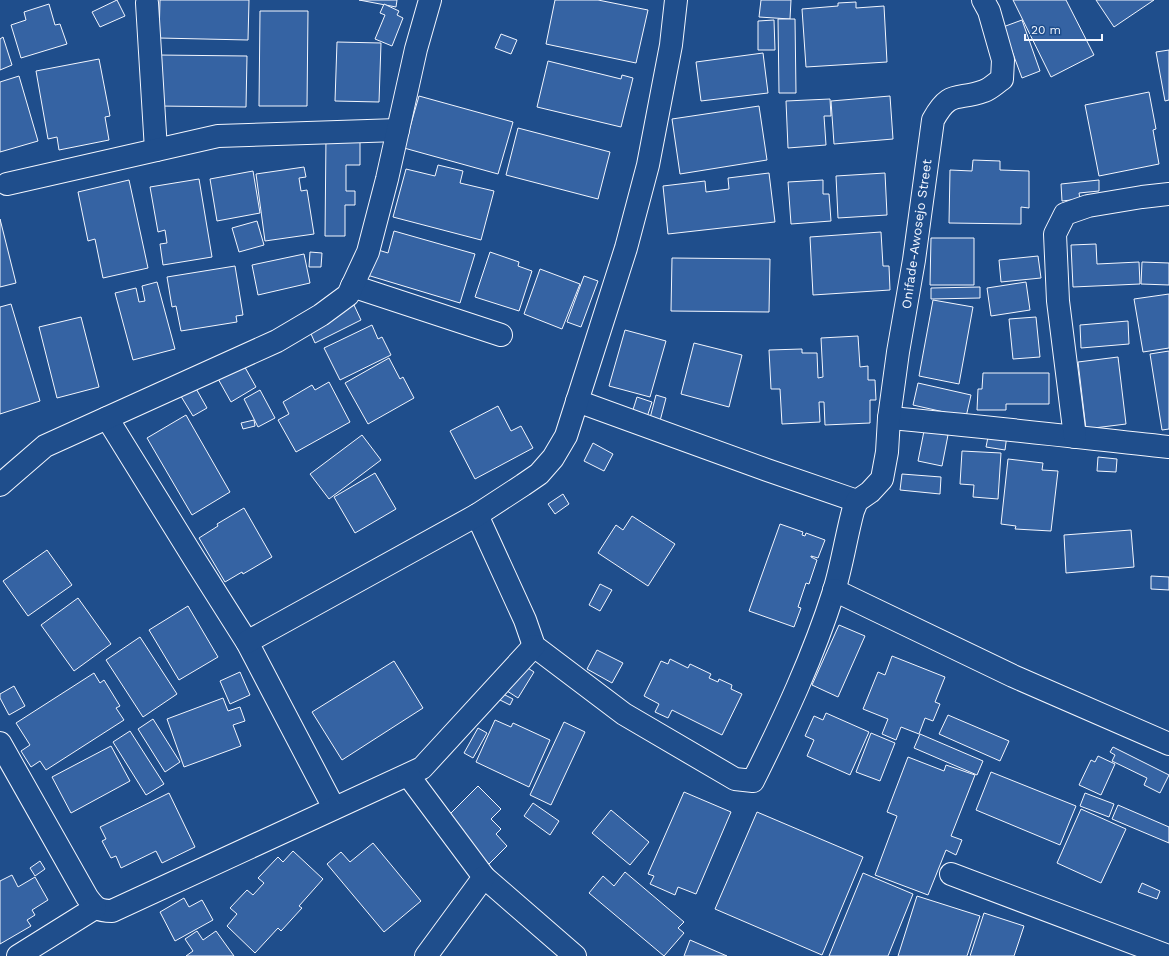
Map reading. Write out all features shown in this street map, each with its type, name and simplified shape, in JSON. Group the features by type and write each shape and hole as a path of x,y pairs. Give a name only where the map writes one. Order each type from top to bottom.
{"street":[{"path":"0,485 45,446 277,341 321,315 348,295 368,252 416,49 430,0"},
{"path":"247,642 477,515 539,474 553,458 566,436 626,248 648,165 670,45 676,0"},
{"name":"Onifade-Awosejo Street","path":"857,501 870,492 882,479 898,352 914,260 933,120 940,107 951,98 985,91 1002,79 1003,60 989,11 983,0"},
{"path":"147,3 156,150"},
{"path":"7,184 218,136 398,130"},
{"path":"1075,437 1058,301 1055,234 1065,214 1082,208 1142,197 1169,194"},
{"path":"352,286 501,335"},
{"path":"477,515 525,620 534,646 624,714 735,778 753,780 800,684 814,649 834,590 853,511 857,501 767,470 577,400"},
{"path":"108,418 194,560 247,642 334,808"},
{"path":"889,418 1169,446"},
{"path":"834,590 1014,676 1169,744"},
{"path":"0,743 87,897 95,908 103,911 112,911 422,768 534,646"},
{"path":"408,775 484,877 575,956"},
{"path":"952,874 1168,956"},
{"path":"426,956 484,877"},
{"path":"18,956 95,908"}],"building":[{"path":"117,0 125,16 100,27 92,12"},
{"path":"160,0 249,0 248,40 159,38"},
{"path":"359,0 397,0 396,7"},
{"path":"555,0 598,0 648,10 636,63 546,44"},
{"path":"761,0 791,0 790,19 759,17"},
{"path":"1013,0 1066,0 1094,55 1051,77"},
{"path":"1096,0 1154,0 1114,27"},
{"path":"856,2 856,8 884,6 887,62 806,67 802,9 838,6 838,3"},
{"path":"49,4 55,25 60,24 67,44 21,58 11,25 26,20 24,12"},
{"path":"384,4 399,11 397,15 403,18 392,46 375,39 385,15 380,13"},
{"path":"260,11 308,11 307,106 259,106"},
{"path":"778,19 795,19 796,93 779,93"},
{"path":"774,20 775,50 758,50 758,21"},
{"path":"1022,20 1040,71 1022,78 1003,27"},
{"path":"501,34 517,40 511,54 495,48"},
{"path":"3,37 12,65 0,70 0,39"},
{"path":"337,42 381,43 379,102 335,101"},
{"path":"1169,50 1169,100 1165,101 1156,52"},
{"path":"763,53 768,93 701,101 696,62"},
{"path":"158,55 247,56 246,107 157,106"},
{"path":"99,59 110,116 105,117 109,140 59,150 57,137 48,139 36,71"},
{"path":"548,61 621,79 622,75 633,78 621,127 537,107"},
{"path":"19,76 38,141 0,152 0,82"},
{"path":"1149,92 1156,129 1153,130 1159,164 1099,176 1085,105"},
{"path":"419,96 513,122 498,174 404,148"},
{"path":"890,96 893,139 834,144 831,101"},
{"path":"830,99 831,116 824,116 826,145 788,148 786,101"},
{"path":"759,106 767,160 680,174 672,119"},
{"path":"518,128 610,152 598,199 506,175"},
{"path":"326,136 360,136 360,165 346,165 346,191 355,191 355,205 345,205 345,236 325,236"},
{"path":"973,160 1000,161 1000,170 1029,171 1029,208 1021,207 1021,224 949,223 950,170 972,171"},
{"path":"438,165 463,171 460,183 494,191 481,240 393,217 406,169 435,176"},
{"path":"304,167 306,177 299,178 301,191 307,190 314,234 265,241 256,174"},
{"path":"253,171 260,213 217,221 210,179"},
{"path":"769,173 775,222 668,234 663,186 705,181 706,192 729,189 728,178"},
{"path":"885,173 887,215 838,218 836,176"},
{"path":"199,179 212,257 163,265 160,244 167,243 165,230 158,232 150,187"},
{"path":"129,180 148,268 103,278 95,239 88,241 78,192"},
{"path":"823,180 823,194 829,194 831,221 791,224 788,182"},
{"path":"1099,180 1099,191 1079,193 1080,199 1062,201 1061,184"},
{"path":"0,219 16,283 0,287"},
{"path":"257,221 264,245 239,252 232,228"},
{"path":"394,231 475,254 460,303 367,275 375,249 388,253"},
{"path":"881,232 883,266 889,266 890,290 813,295 810,237"},
{"path":"931,238 974,238 974,285 930,285"},
{"path":"1096,244 1097,264 1139,262 1140,284 1073,287 1071,245"},
{"path":"310,252 322,253 321,267 309,267"},
{"path":"490,252 519,262 518,266 532,271 519,311 475,297"},
{"path":"304,254 310,283 258,295 252,265"},
{"path":"1038,256 1041,278 1001,282 999,260"},
{"path":"672,258 770,259 769,312 671,311"},
{"path":"1142,262 1169,263 1169,285 1141,284"},
{"path":"235,266 243,315 236,316 237,322 181,331 176,306 172,307 167,277"},
{"path":"540,269 580,284 562,329 524,314"},
{"path":"584,276 598,281 581,327 567,322"},
{"path":"157,282 175,349 133,360 115,293 136,288 139,302 145,301 142,286"},
{"path":"1026,282 1030,310 991,316 987,288"},
{"path":"980,287 980,298 931,299 931,288"},
{"path":"1169,294 1169,348 1143,352 1134,299"},
{"path":"933,300 973,307 959,384 919,376"},
{"path":"11,304 40,401 0,414 0,307"},
{"path":"354,305 361,320 315,343 308,327"},
{"path":"81,317 99,387 57,398 39,327"},
{"path":"1036,317 1040,357 1013,359 1009,319"},
{"path":"1128,321 1129,344 1081,348 1080,325"},
{"path":"372,325 378,339 382,337 391,355 340,380 324,348"},
{"path":"625,330 666,341 650,397 609,386"},
{"path":"858,336 860,367 868,366 868,380 875,380 876,400 870,400 870,423 825,425 824,402 819,402 820,422 782,424 780,389 771,389 769,350 802,349 802,353 817,353 818,378 823,377 821,338"},
{"path":"694,343 742,355 729,407 681,394"},
{"path":"1169,351 1169,429 1162,430 1150,354"},
{"path":"1118,357 1126,424 1086,429 1078,362"},
{"path":"389,358 400,379 403,377 414,398 368,424 345,383"},
{"path":"242,362 256,387 231,402 217,377"},
{"path":"983,373 1049,373 1049,404 1006,404 1006,410 977,410 978,389 982,389"},
{"path":"329,382 350,422 296,452 278,420 289,414 283,402 312,385 315,390"},
{"path":"918,383 971,395 966,417 913,405"},
{"path":"194,385 207,408 193,416 179,393"},
{"path":"260,390 275,418 258,427 244,399"},
{"path":"656,395 666,398 660,421 650,418"},
{"path":"637,397 652,402 646,420 631,416"},
{"path":"498,406 511,431 521,426 533,448 475,479 450,431"},
{"path":"186,415 230,492 192,515 147,438"},
{"path":"254,420 255,426 243,429 241,423"},
{"path":"924,431 948,435 942,466 918,461"},
{"path":"989,432 1007,435 1005,450 986,447"},
{"path":"362,435 381,460 329,499 310,474"},
{"path":"593,443 613,454 604,471 584,461"},
{"path":"962,451 1001,453 998,499 973,497 974,485 960,484"},
{"path":"1098,457 1117,459 1116,472 1097,471"},
{"path":"1008,459 1043,463 1042,470 1058,471 1051,531 1015,529 1016,526 1001,524"},
{"path":"375,473 396,509 355,533 334,497"},
{"path":"902,474 941,477 940,494 900,490"},
{"path":"563,494 569,504 555,514 548,504"},
{"path":"244,508 272,557 243,574 242,572 225,582 199,538 218,526 217,524"},
{"path":"632,516 675,544 648,586 598,553 616,525 623,530"},
{"path":"780,524 803,532 802,535 805,536 806,533 825,540 818,558 811,556 817,560 809,584 806,583 798,607 801,608 794,627 749,611"},
{"path":"1131,530 1134,567 1066,573 1064,535"},
{"path":"47,550 72,585 28,616 3,581"},
{"path":"1151,576 1169,577 1169,590 1151,589"},
{"path":"600,584 612,590 600,611 589,605"},
{"path":"78,598 111,644 74,671 41,625"},
{"path":"188,606 218,657 179,680 149,630"},
{"path":"839,625 865,636 838,697 812,685"},
{"path":"140,637 177,694 143,717 106,660"},
{"path":"597,650 623,663 612,683 587,669"},
{"path":"892,656 945,677 935,702 940,704 933,721 925,718 919,734 901,727 896,740 882,734 888,719 863,709 878,672 885,675"},
{"path":"670,659 688,668 690,664 711,674 709,678 718,682 719,679 732,685 731,689 742,694 722,735 672,710 668,718 655,712 659,704 644,696 661,661 668,664"},
{"path":"394,661 423,708 342,760 312,712"},
{"path":"520,663 534,672 518,698 504,689"},
{"path":"240,672 250,695 230,704 220,681"},
{"path":"94,673 100,683 104,680 120,706 116,708 124,720 46,770 40,761 31,767 21,751 30,745 16,723"},
{"path":"14,686 25,706 9,715 0,698 0,694"},
{"path":"501,693 513,699 510,705 498,699"},
{"path":"223,698 228,711 240,707 245,721 233,725 241,746 184,767 167,719"},
{"path":"826,713 869,732 850,775 807,756 814,740 805,736 814,716 823,720"},
{"path":"948,715 1009,741 1000,761 939,734"},
{"path":"153,719 180,762 165,772 138,729"},
{"path":"495,720 511,727 513,723 550,740 529,787 476,762"},
{"path":"564,722 585,732 551,805 530,795"},
{"path":"478,728 487,733 473,758 464,753"},
{"path":"130,731 164,784 146,795 113,742"},
{"path":"871,733 895,743 880,781 856,772"},
{"path":"920,734 983,761 977,775 914,748"},
{"path":"111,746 130,781 71,813 52,777"},
{"path":"1113,747 1169,775 1160,793 1144,785 1147,778 1112,761 1115,755 1110,752"},
{"path":"1098,756 1115,764 1101,795 1079,785 1091,760 1095,762"},
{"path":"908,757 944,771 946,765 975,775 951,836 962,840 956,855 946,850 928,895 875,875 897,816 887,812"},
{"path":"991,772 1076,806 1060,845 976,810"},
{"path":"478,786 501,809 491,819 501,829 496,834 507,846 489,864 445,819"},
{"path":"684,792 731,812 696,894 678,887 675,895 650,884 654,876 648,874"},
{"path":"169,793 195,847 162,863 156,851 121,868 116,856 111,858 102,841 106,839 100,827"},
{"path":"1085,793 1114,804 1109,817 1080,806"},
{"path":"533,803 559,821 550,835 524,816"},
{"path":"1118,805 1169,827 1169,843 1112,819"},
{"path":"1081,809 1126,829 1101,883 1057,863"},
{"path":"611,810 649,842 630,865 592,833"},
{"path":"757,812 863,857 822,955 715,909"},
{"path":"373,843 421,901 384,932 327,864 341,852 350,862"},
{"path":"293,851 323,879 299,906 302,908 281,931 278,928 255,953 227,926 237,914 230,908 247,890 253,895 264,883 258,878 278,857 283,862"},
{"path":"40,861 45,869 35,876 30,868"},
{"path":"625,872 684,922 678,928 684,933 664,956 589,893 603,876 614,886"},
{"path":"863,873 913,894 888,956 829,956"},
{"path":"12,875 18,887 35,877 48,900 32,910 35,915 27,920 31,926 0,944 0,881"},
{"path":"1142,883 1160,891 1157,899 1138,892"},
{"path":"917,896 980,916 967,956 898,956"},
{"path":"184,898 189,907 202,900 213,920 175,941 160,912"},
{"path":"984,913 1024,926 1014,956 970,956"},
{"path":"197,931 203,940 216,931 234,956 186,956 193,951 185,939"},
{"path":"690,940 727,956 684,956"}]}
